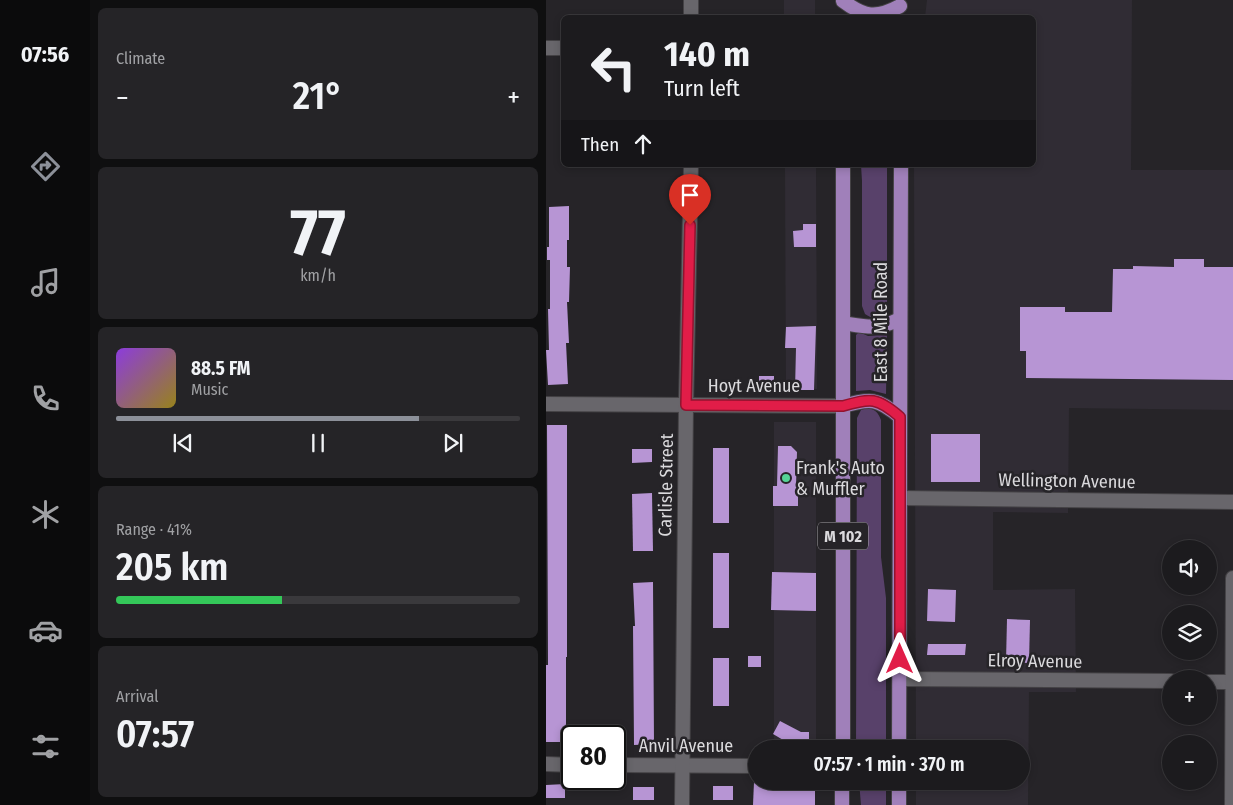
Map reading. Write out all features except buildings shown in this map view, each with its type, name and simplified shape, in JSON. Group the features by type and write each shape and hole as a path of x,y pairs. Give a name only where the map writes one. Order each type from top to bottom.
{"highway":[{"path":"843,0 854,9 870,15 883,14 900,8"},
{"path":"843,0 843,15"},
{"name":"M 102","path":"842,740 843,167"},
{"name":"East 8 Mile Road","path":"900,167 900,740"},
{"path":"843,323 876,327 883,326 900,318"},
{"path":"843,406 862,401 874,401 888,407 900,417"},
{"path":"842,790 842,805"},
{"path":"900,790 900,805"}],"street":[{"path":"691,0 691,15"},
{"path":"546,48 561,48"},
{"name":"Carlisle Street","path":"682,805 686,405 691,167"},
{"name":"Hoyt Avenue","path":"546,404 843,406"},
{"name":"Wellington Avenue","path":"900,498 1233,502"},
{"path":"1232,805 1233,578"},
{"name":"Elroy Avenue","path":"900,679 1162,681"},
{"path":"1217,682 1232,682"},
{"path":"546,764 561,764"},
{"name":"Anvil Avenue","path":"626,765 748,766"}],"shaded area":[{"path":"784,0 815,0 815,15 784,15"},
{"path":"927,0 1132,0 1131,170 1233,170 1233,410 1069,408 1068,513 993,512 993,590 1075,589 1076,692 1029,692 1029,740 916,740 914,167 1036,167 1036,15 925,15"},
{"path":"785,167 816,167 817,389 786,389"},
{"path":"861,167 887,167 887,303 884,313 875,318 865,314 862,306"},
{"path":"859,332 868,336 887,335 886,394 870,390 856,391 856,335"},
{"path":"867,408 876,411 881,420 881,557 886,598 886,740 856,740 857,418 861,410"},
{"path":"774,422 816,422 816,740 774,740"},
{"path":"860,790 886,790 886,805 861,805"},
{"path":"916,790 1028,790 1028,805 916,805"}],"place":[{"name":"Frank's Auto & Muffler","path":"786,478"}],"route":[{"path":"690,225 686,405 843,406 868,400 880,402 900,417 900,659"}]}
